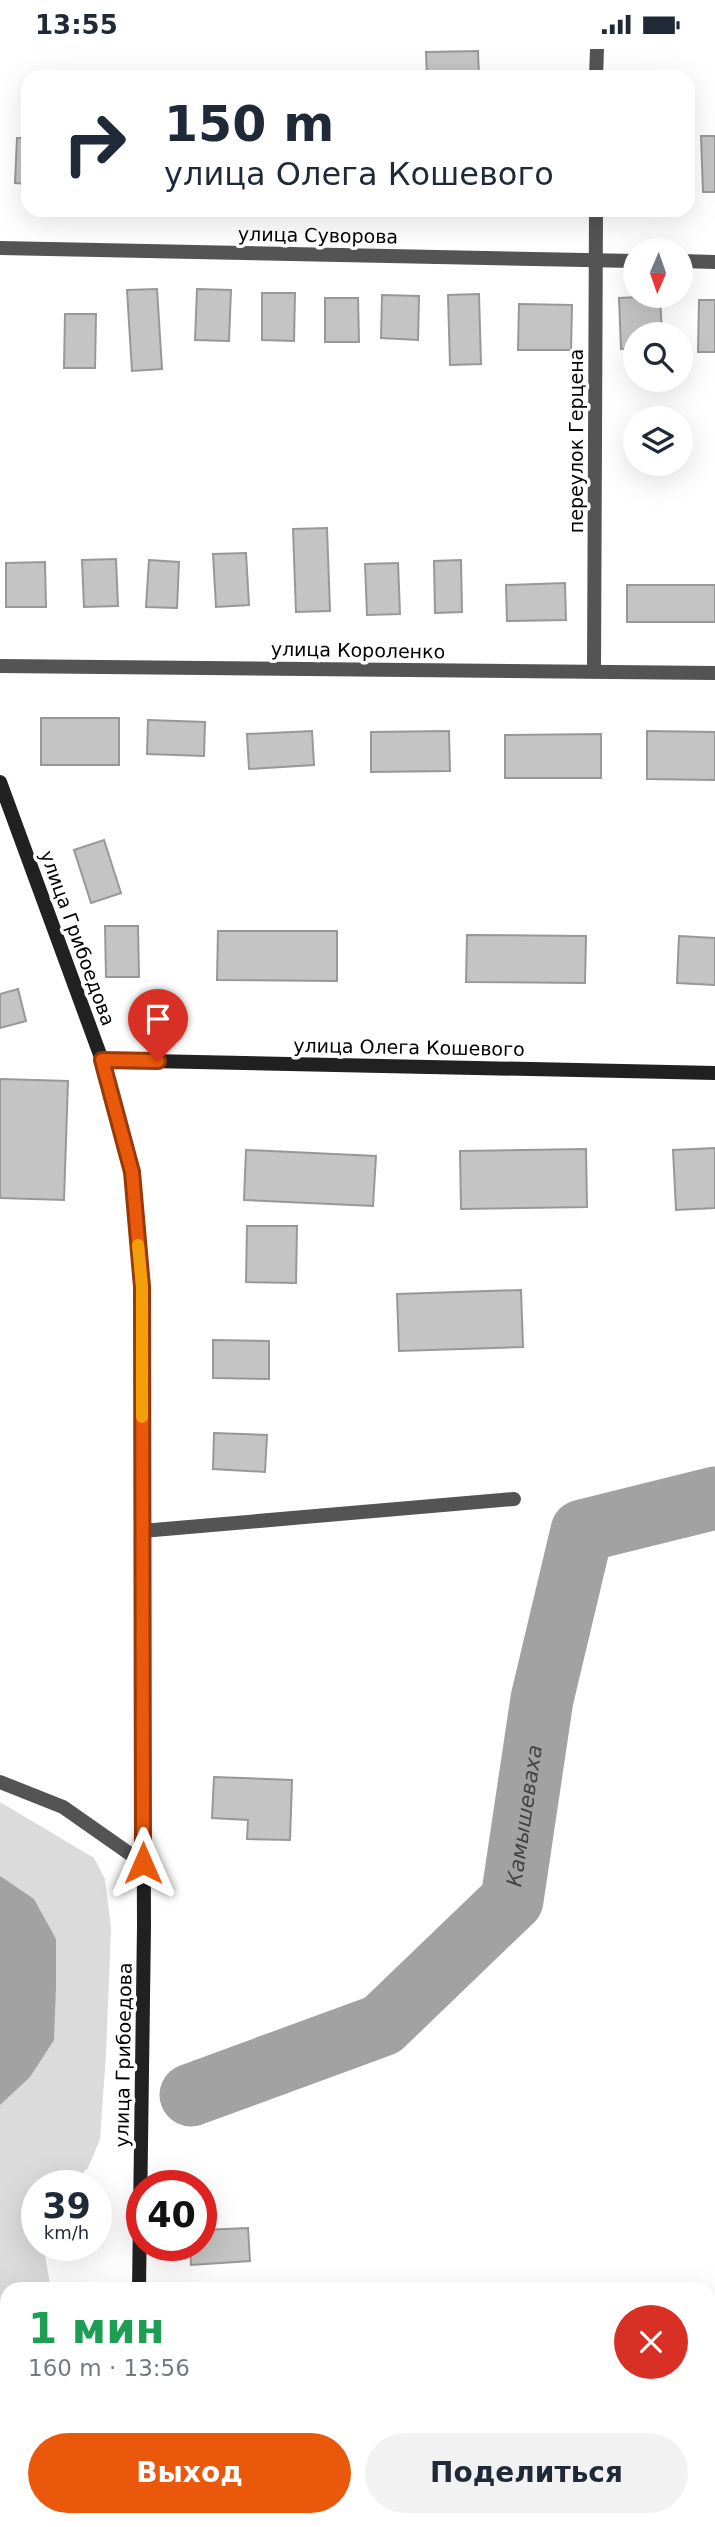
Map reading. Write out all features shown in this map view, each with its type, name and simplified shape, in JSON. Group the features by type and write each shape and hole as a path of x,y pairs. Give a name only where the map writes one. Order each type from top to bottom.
{"street":[{"path":"596,70 597,49"},
{"name":"переулок Герцена","path":"594,671 596,217"},
{"name":"улица Суворова","path":"0,248 623,261"},
{"path":"693,261 715,262"},
{"name":"улица Короленко","path":"0,666 715,673"},
{"name":"улица Грибоедова","path":"0,782 102,1060 132,1172 142,1287 143,1863 139,2282"},
{"name":"улица Олега Кошевого","path":"102,1060 715,1073"},
{"path":"142,1531 514,1499"},
{"path":"0,1782 63,1807 143,1863"}],"shaded area":[{"path":"0,1802 94,1858 105,1879 111,1928 100,2139 86,2170 21,2170 21,2261 46,2261 50,2282 0,2282"},
{"path":"0,1876 34,1899 56,1939 56,1987 54,2040 30,2077 0,2105"}],"building":[{"path":"478,51 479,70 427,70 426,52"},
{"path":"701,136 715,136 715,192 703,192"},
{"path":"17,138 21,138 21,183 15,183"},
{"path":"157,289 162,369 132,371 127,290"},
{"path":"197,289 231,290 229,341 195,340"},
{"path":"262,293 295,293 294,341 262,340"},
{"path":"479,294 481,364 450,365 448,295"},
{"path":"382,295 419,296 418,340 381,338"},
{"path":"325,298 358,298 359,342 325,342"},
{"path":"619,298 623,298 623,308 661,308 661,322 623,322 621,349"},
{"path":"699,300 715,300 715,352 698,352"},
{"path":"519,304 572,305 571,350 518,350"},
{"path":"65,314 96,314 95,368 64,368"},
{"path":"327,528 330,611 296,612 293,529"},
{"path":"246,553 249,605 216,607 213,554"},
{"path":"116,559 118,606 84,607 82,560"},
{"path":"149,560 179,562 177,608 146,607"},
{"path":"461,560 462,612 435,613 434,561"},
{"path":"45,562 46,607 6,607 6,563"},
{"path":"398,563 400,614 367,615 365,564"},
{"path":"565,583 566,620 507,621 506,585"},
{"path":"627,585 715,585 715,622 627,622"},
{"path":"41,718 119,718 119,765 41,765"},
{"path":"148,720 205,722 204,756 147,754"},
{"path":"312,731 314,765 249,769 247,734"},
{"path":"449,731 450,771 371,772 371,732"},
{"path":"647,731 715,732 715,780 647,779"},
{"path":"601,734 601,778 505,778 505,735"},
{"path":"104,840 121,893 91,903 74,850"},
{"path":"105,926 138,926 139,977 106,977"},
{"path":"218,931 337,931 337,981 217,980"},
{"path":"467,935 586,936 585,983 466,982"},
{"path":"679,936 715,938 715,985 677,983"},
{"path":"18,989 26,1021 0,1028 0,994"},
{"path":"0,1079 68,1081 64,1200 0,1198"},
{"path":"715,1148 715,1208 676,1210 673,1150"},
{"path":"586,1149 587,1207 461,1209 460,1151"},
{"path":"246,1150 376,1156 373,1206 244,1200"},
{"path":"247,1226 297,1226 296,1283 246,1282"},
{"path":"521,1290 523,1347 399,1351 397,1294"},
{"path":"213,1340 269,1341 269,1379 213,1378"},
{"path":"214,1433 267,1435 265,1472 213,1469"},
{"path":"214,1777 292,1780 290,1840 247,1839 248,1820 212,1818"},
{"path":"248,2228 250,2261 191,2265 191,2261 217,2261 217,2229"}],"waterway":[{"name":"Камышеваха","path":"191,2095 382,2025 512,1900 542,1699 582,1531 715,1498"}],"slow traffic":[{"path":"138,1245 142,1287 142,1417"}],"route":[{"path":"143,1863 142,1287 132,1172 102,1060 158,1061"}]}
